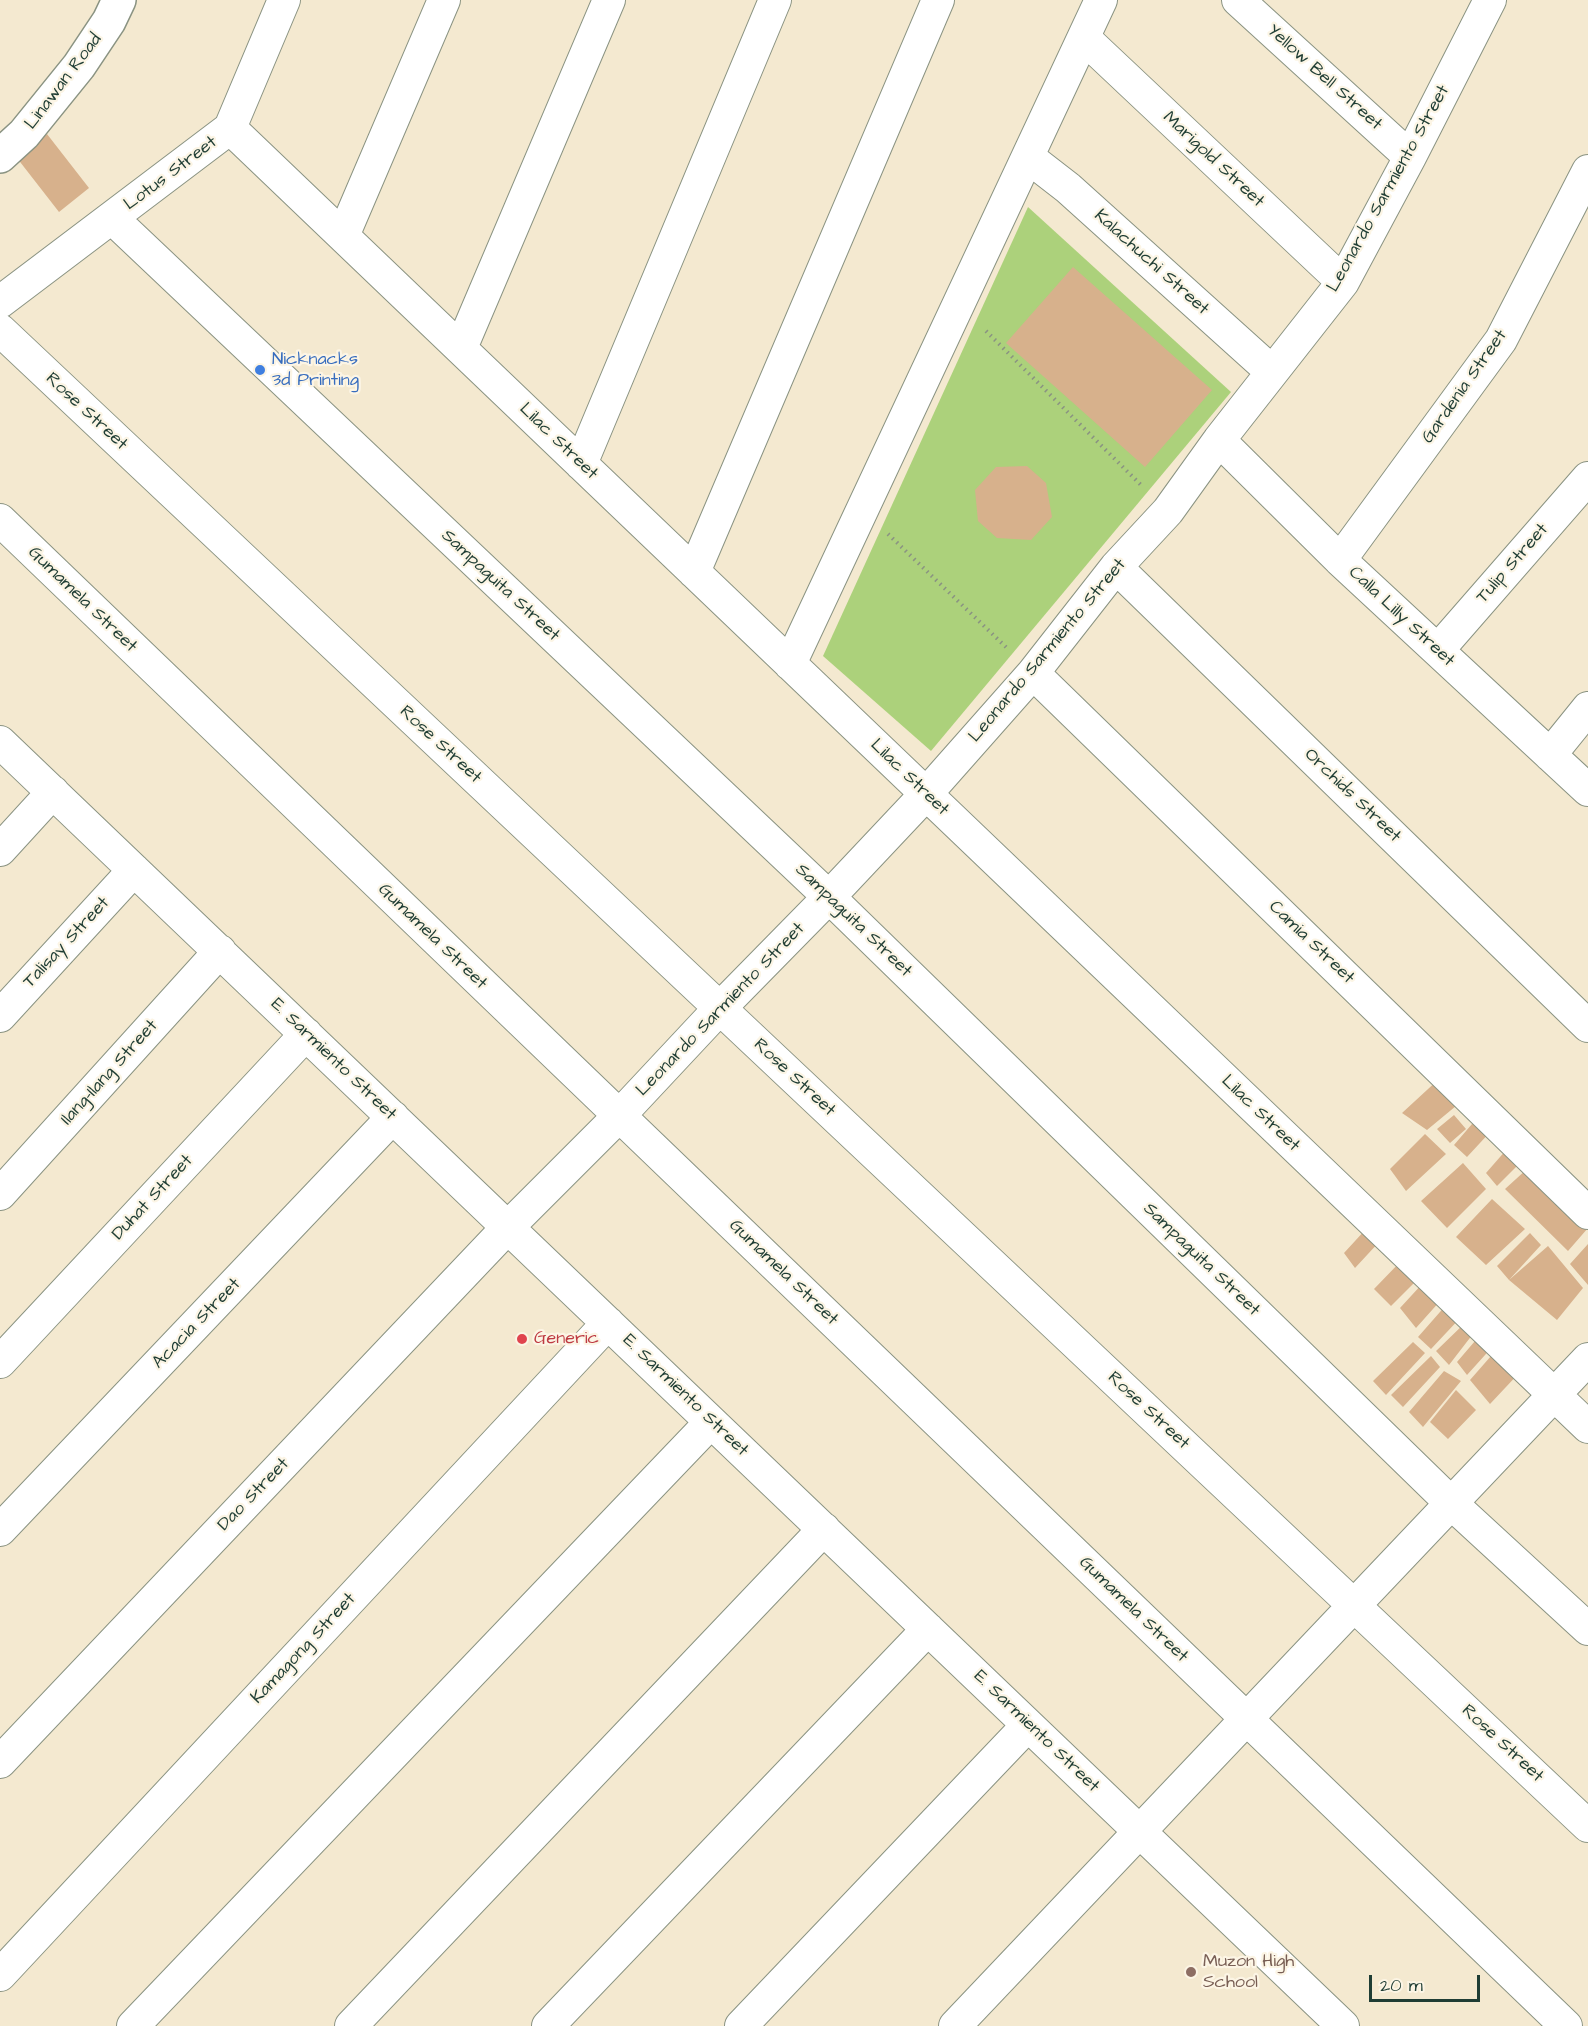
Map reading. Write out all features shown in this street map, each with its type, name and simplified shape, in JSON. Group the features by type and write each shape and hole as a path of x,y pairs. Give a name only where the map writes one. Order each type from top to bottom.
{"street":[{"name":"Linawan Road","path":"0,156 24,134 80,66 109,21 119,0"},
{"name":"Lotus Street","path":"0,302 230,128 284,0"},
{"path":"343,236 444,0"},
{"path":"461,348 609,0"},
{"path":"581,464 775,0"},
{"path":"694,572 938,0"},
{"path":"790,664 1101,0"},
{"name":"Yellow Bell Street","path":"1238,0 1410,157"},
{"name":"Leonardo Sarmiento Street","path":"508,1227 619,1116 926,794 1033,673 1116,567 1168,511 1218,440 1343,282 1490,0"},
{"name":"Marigold Street","path":"1084,38 1343,282"},
{"name":"Lilac Street","path":"230,128 1588,1427"},
{"name":"Kalachuchi Street","path":"1028,158 1068,188 1271,372"},
{"name":"Gardenia Street","path":"1340,560 1500,340 1588,171"},
{"name":"Sampaguita Street","path":"112,219 829,897 1451,1503 1588,1629"},
{"name":"Rose Street","path":"0,330 1588,1826"},
{"name":"Calla Lilly Street","path":"1218,440 1340,560 1588,790"},
{"name":"Tulip Street","path":"1438,650 1588,478"},
{"name":"Gumamela Street","path":"0,520 1566,2026"},
{"name":"Orchids Street","path":"1116,567 1588,1026"},
{"name":"Camia Street","path":"1033,673 1588,1213"},
{"path":"1550,755 1588,708"},
{"name":"E. Sarmiento Street","path":"0,742 1343,2026"},
{"path":"0,850 53,792"},
{"name":"Talisay Street","path":"0,1016 135,870"},
{"name":"Ilang-Ilang Street","path":"0,1194 220,951"},
{"name":"Duhat Street","path":"0,1362 306,1034"},
{"name":"Acacia Street","path":"0,1530 393,1118"},
{"name":"Dao Street","path":"0,1762 508,1227"},
{"name":"Kamagong Street","path":"0,1975 608,1323"},
{"path":"955,2026 1588,1359"},
{"path":"133,2026 711,1422"},
{"path":"351,2026 824,1529"},
{"path":"548,2026 928,1629"},
{"path":"741,2026 1028,1725"}],"path":[{"path":"960,305 1168,511"},
{"path":"864,510 1033,673"}],"green space":[{"path":"1028,207 1231,392 931,751 823,656"}],"building":[{"path":"47,134 89,188 59,212 17,158"},
{"path":"1073,267 1212,390 1145,467 1006,343"},
{"path":"1027,466 1046,483 1052,517 1031,540 997,538 978,521 975,490 996,467"},
{"path":"1440,1078 1462,1101 1427,1130 1402,1113"},
{"path":"1454,1115 1466,1129 1450,1143 1437,1129"},
{"path":"1478,1117 1492,1130 1467,1157 1454,1145"},
{"path":"1425,1134 1446,1154 1406,1191 1390,1169"},
{"path":"1507,1149 1523,1160 1497,1186 1486,1173"},
{"path":"1463,1163 1486,1189 1447,1228 1421,1201"},
{"path":"1527,1169 1588,1228 1568,1251 1505,1189"},
{"path":"1492,1199 1525,1229 1486,1265 1456,1237"},
{"path":"1366,1229 1380,1241 1355,1268 1344,1253"},
{"path":"1530,1233 1541,1245 1509,1280 1497,1266"},
{"path":"1588,1244 1588,1285 1570,1264"},
{"path":"1548,1246 1583,1288 1557,1320 1509,1280"},
{"path":"1402,1260 1420,1277 1391,1306 1374,1289"},
{"path":"1423,1283 1441,1300 1416,1328 1400,1308"},
{"path":"1447,1304 1462,1316 1431,1349 1418,1337"},
{"path":"1467,1321 1476,1330 1449,1365 1436,1351"},
{"path":"1481,1334 1494,1345 1467,1375 1457,1362"},
{"path":"1413,1342 1425,1353 1386,1395 1373,1381"},
{"path":"1498,1348 1521,1371 1490,1404 1470,1380"},
{"path":"1431,1356 1440,1367 1403,1407 1391,1395"},
{"path":"1444,1371 1461,1381 1423,1427 1409,1412"},
{"path":"1456,1390 1476,1410 1448,1439 1430,1422"}],"place":[{"name":"Nicknacks 3d Printing","path":"260,370"},
{"name":"Generic","path":"522,1339"},
{"name":"Muzon High School","path":"1191,1972"}]}
